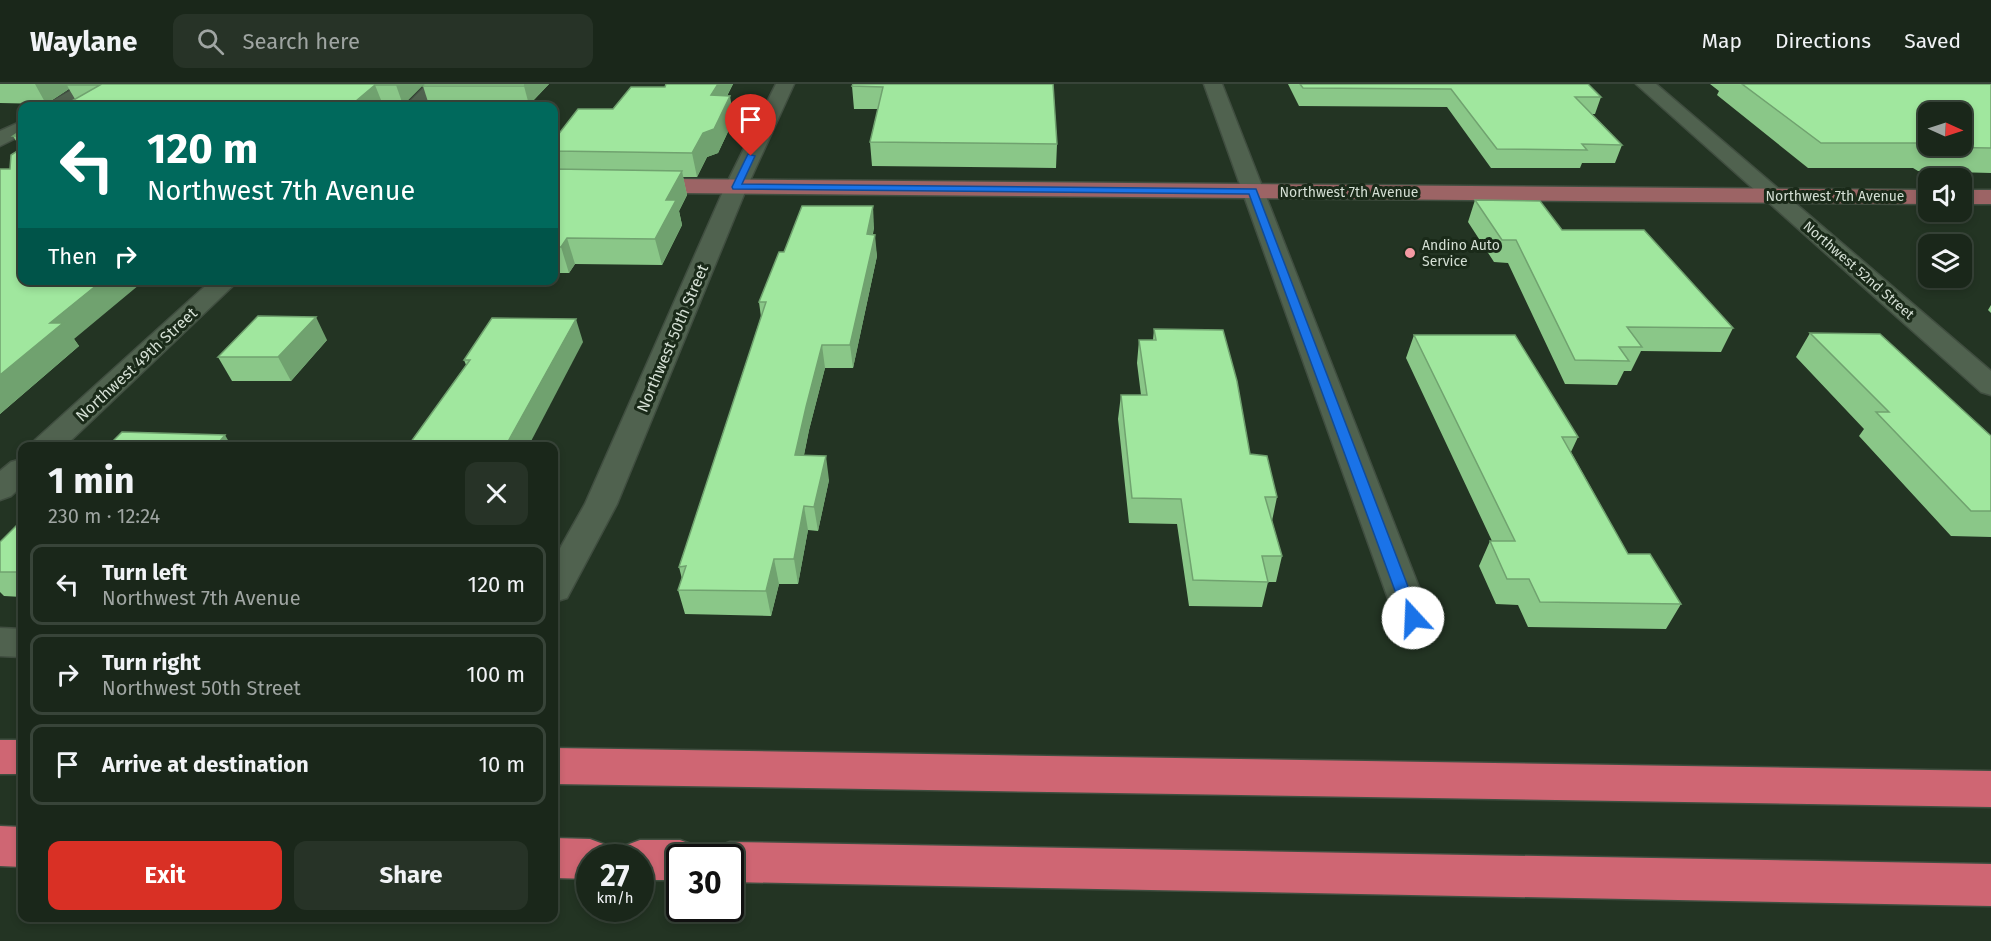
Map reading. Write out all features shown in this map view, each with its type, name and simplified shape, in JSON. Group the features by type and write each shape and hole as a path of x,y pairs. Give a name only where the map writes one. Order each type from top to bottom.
{"highway":[{"path":"0,757 18,757"},
{"path":"558,766 1991,789"},
{"path":"0,846 18,847"},
{"path":"558,858 576,859"},
{"path":"744,861 1991,885"}],"main road":[{"name":"Northwest 7th Avenue","path":"558,185 1918,197"},
{"path":"1972,197 1991,197"}],"street":[{"path":"64,102 95,84"},
{"path":"418,102 438,84"},
{"name":"Northwest 50th Street","path":"558,582 600,504 736,187 785,84"},
{"path":"1213,84 1413,618"},
{"name":"Northwest 52nd Street","path":"1645,84 1775,195 1991,386"},
{"path":"0,140 18,129"},
{"name":"Northwest 49th Street","path":"51,442 222,285"},
{"path":"0,489 18,473"},
{"path":"0,642 18,643"}],"building":[{"path":"398,84 375,85 355,102 70,102 100,85 67,85"},
{"path":"424,84 526,84 524,86 423,86"},
{"path":"666,84 718,84 711,95 730,96 714,129 703,133 692,153 558,151 558,135 578,109 613,109 631,87 665,87"},
{"path":"853,84 1053,84 1057,144 870,142 883,87 852,86"},
{"path":"1300,84 1588,84 1601,97 1575,97 1622,145 1582,144 1587,150 1497,149 1451,89 1303,88"},
{"path":"1742,84 1991,84 1991,148 1972,148 1972,102 1918,102 1918,143 1821,143"},
{"path":"18,151 18,285 97,285 50,323 63,323 0,375 0,169 10,169 11,155"},
{"path":"558,169 682,171 666,200 676,200 655,239 567,238 561,247 558,247"},
{"path":"1475,200 1540,201 1562,230 1644,230 1733,328 1627,327 1642,347 1619,347 1629,361 1575,360 1516,240 1502,240"},
{"path":"802,206 873,206 867,234 875,235 850,345 822,345 795,455 826,456 814,507 804,506 794,559 774,559 766,591 678,590 686,566 679,567 766,302 759,302 779,252 784,252"},
{"path":"258,316 316,317 278,357 218,357"},
{"path":"492,318 576,319 508,442 411,442 470,360 464,360"},
{"path":"1154,329 1223,330 1237,381 1250,454 1267,456 1277,497 1265,497 1282,556 1262,556 1268,582 1193,580 1181,499 1132,498 1121,395 1147,395 1139,340 1156,340"},
{"path":"1810,333 1880,334 1991,436 1991,511 1971,511 1876,412 1889,412"},
{"path":"1414,335 1515,335 1578,437 1562,437 1628,554 1650,554 1681,604 1540,602 1529,579 1507,579 1490,541 1515,541"},
{"path":"122,432 225,435 219,442 112,442"},
{"path":"18,524 18,572 0,572 0,542"}],"place":[{"name":"Andino Auto Service","path":"1410,253"}],"route":[{"path":"751,156 736,187 1253,191 1413,618"}]}
